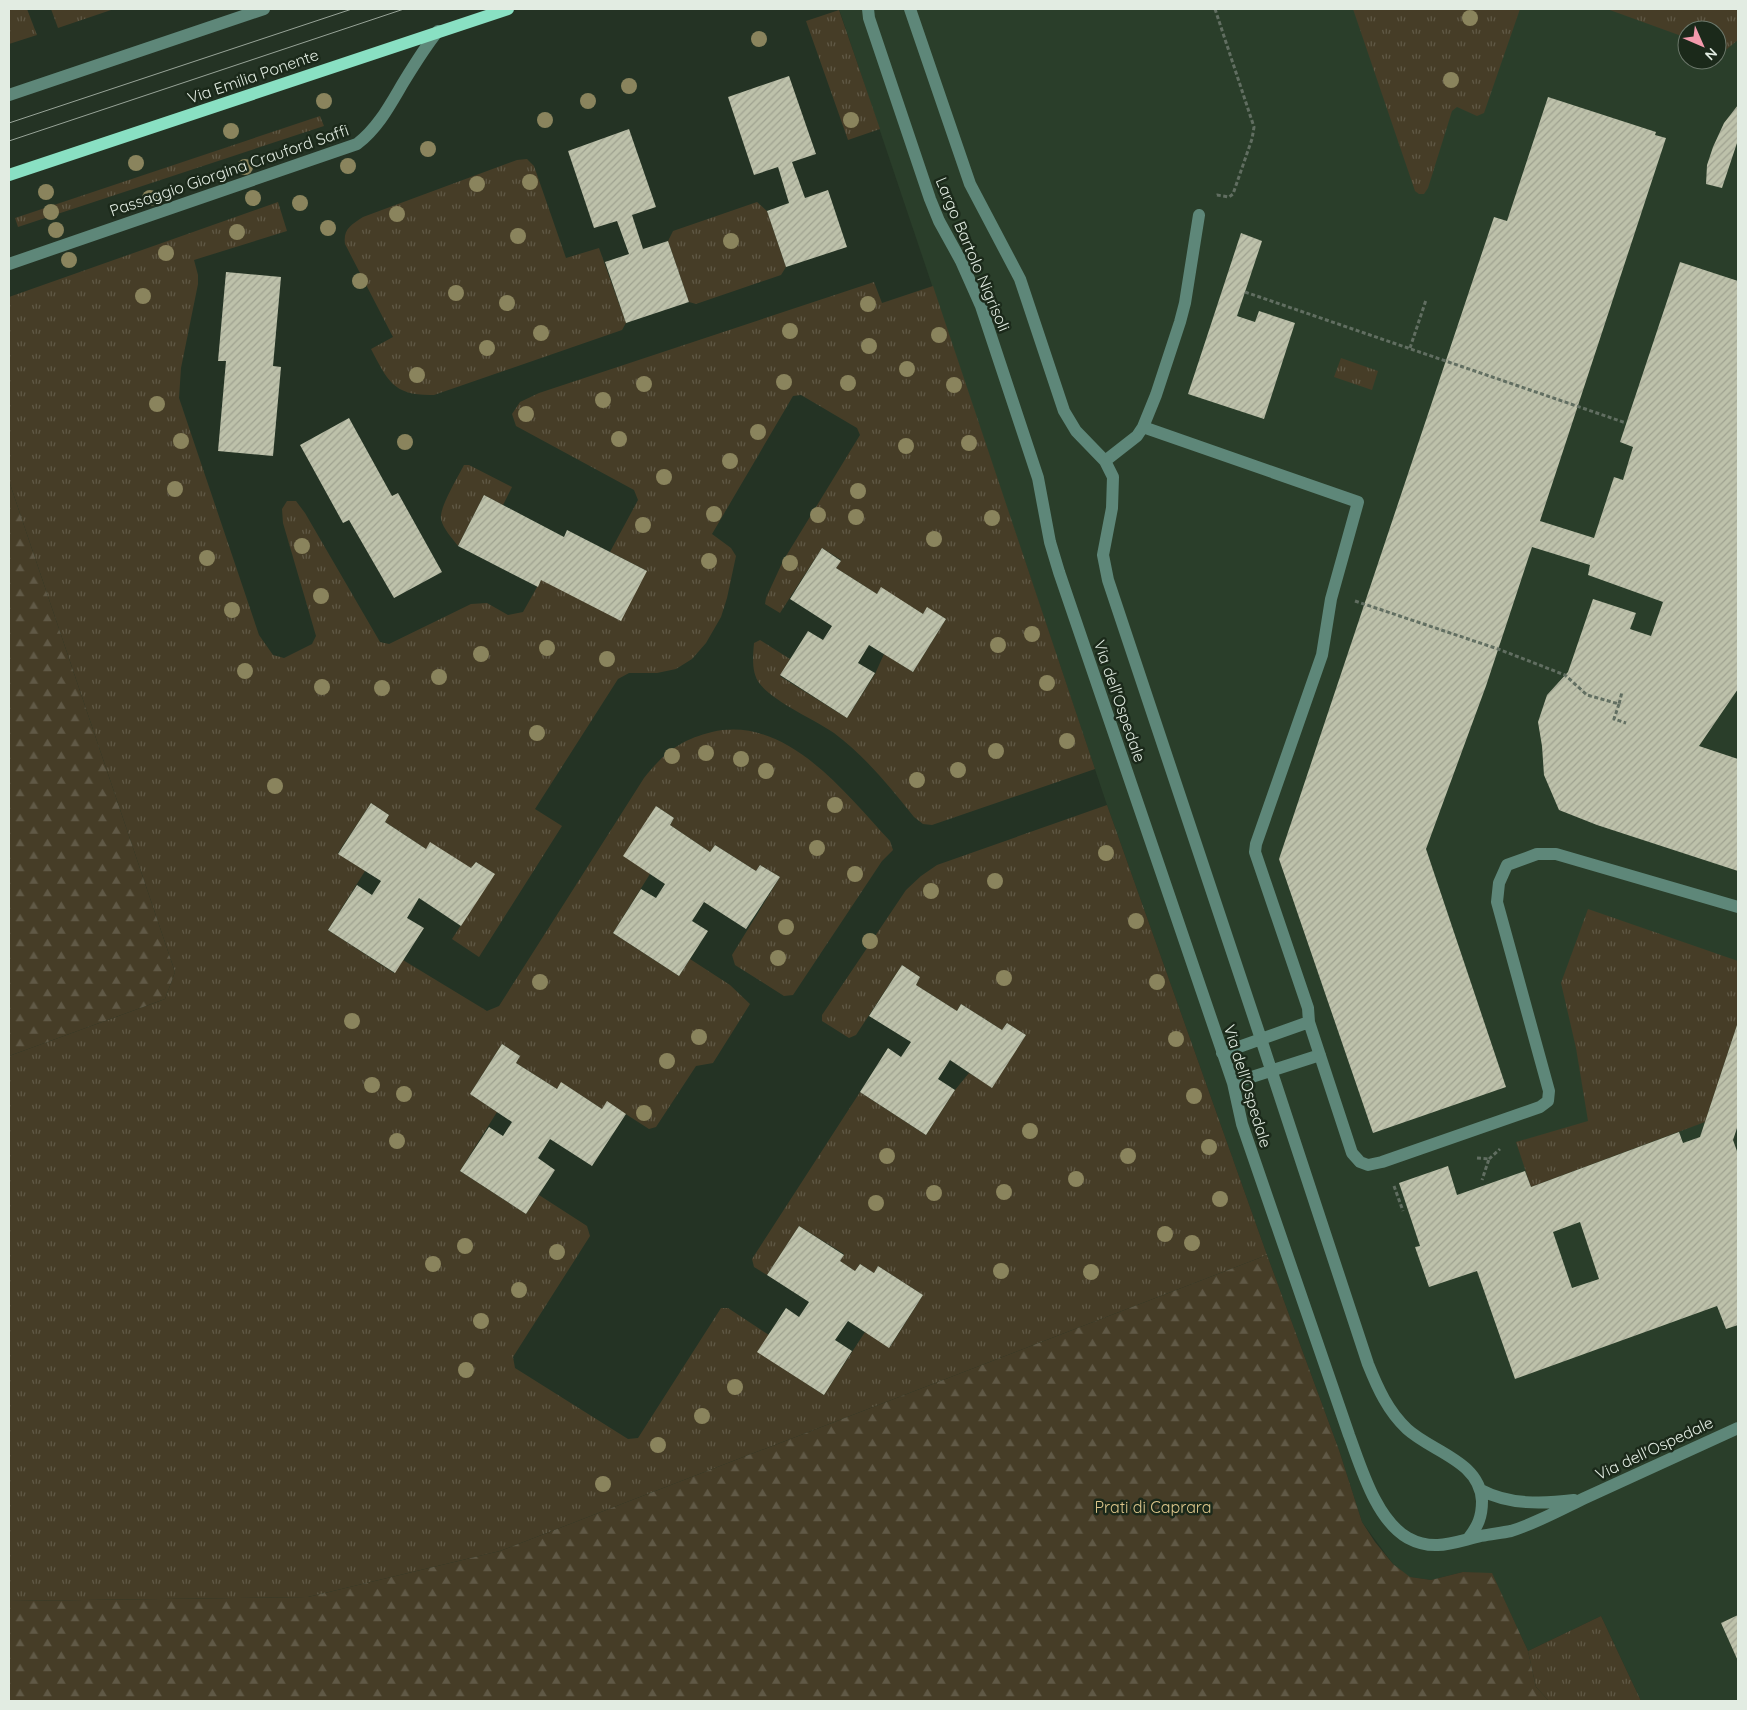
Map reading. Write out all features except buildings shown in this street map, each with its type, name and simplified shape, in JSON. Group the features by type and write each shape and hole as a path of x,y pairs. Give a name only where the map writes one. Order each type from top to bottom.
{"main road":[{"name":"Via Emilia Ponente","path":"9,176 508,9"}],"street":[{"path":"9,95 264,9"},
{"name":"Largo Bartolo Nigrisoli","path":"868,9 869,18 930,199 975,292 1001,366 1038,478 1050,542 1059,572"},
{"name":"Largo Bartolo Nigrisoli","path":"910,9 970,184 1020,280 1064,411 1076,431 1105,461 1113,477 1114,491 1103,555 1105,568"},
{"name":"Passaggio Giorgina Crauford Saffi","path":"9,264 357,144 381,120 415,63 438,31"},
{"path":"1105,461 1137,436 1143,427 1156,395 1185,303 1198,215"},
{"path":"1143,427 1358,502 1331,599 1322,655 1256,844 1257,860 1308,1008 1309,1022 1352,1154 1360,1162 1368,1165 1540,1107 1548,1101 1549,1091 1497,902 1499,883 1507,865 1537,854 1556,854 1738,907"},
{"name":"Via dell'Ospedale","path":"1105,568 1368,1364 1378,1389 1392,1414 1409,1431 1465,1467 1472,1473 1481,1490 1494,1497 1514,1501 1552,1502 1584,1499"},
{"name":"Via dell'Ospedale","path":"1059,572 1233,1083 1242,1124 1349,1434 1375,1498 1395,1529 1408,1538 1427,1545 1438,1546 1511,1531 1544,1518 1738,1428"},
{"path":"1222,1052 1309,1022"},
{"path":"1233,1083 1320,1055"},
{"path":"1468,1539 1478,1525 1482,1511 1481,1490"}],"path":[{"path":"1215,9 1254,127 1252,139 1233,194"},
{"path":"1246,292 1626,423"},
{"path":"1410,348 1426,300"},
{"path":"1352,608 1354,601 1365,604 1498,649 1565,675 1587,695 1618,704"},
{"path":"1622,692 1614,719 1626,722"},
{"path":"1482,1180 1489,1159 1502,1147"},
{"path":"1472,1158 1489,1159"},
{"path":"1396,1180 1394,1186 1403,1211"}],"shaded area":[{"path":"839,9 1738,9 1738,1701 1641,1701 1601,1616 1528,1651 1492,1574 1463,1572 1431,1580 1409,1577 1393,1564 1362,1522 1339,1450 1267,1255 1107,805"}],"green space":[{"path":"9,9 27,9 37,35 9,44"},
{"path":"51,9 114,9 58,28"},
{"path":"1353,9 1520,9 1484,113 1477,116 1457,107 1452,111 1428,188 1424,194 1419,194 1415,191"},
{"path":"1607,9 1735,9 1738,11 1738,40 1727,49 1727,20 1677,20 1677,34"},
{"path":"839,10 880,129 848,140 806,21"},
{"path":"320,116 324,126 18,227 15,218"},
{"path":"527,159 534,166 566,258 599,248 626,323 622,330 434,395 409,393 401,389 382,370 371,349 393,337 345,244 347,231 363,217 517,160"},
{"path":"278,202 287,231 194,260 198,284 181,368 179,398 259,635 273,655 284,658 312,644 316,636 283,523 282,509 287,501 296,501 305,513 380,642 389,644 471,604 487,603 508,615 523,612 541,580 647,571 610,552 638,500 634,490 516,426 512,414 520,402 539,393 874,282 882,303 933,286 1095,769 932,825 923,824 914,817 867,762 845,742 834,733 766,691 760,684 755,675 753,659 754,643 760,640 790,659 780,676 847,718 875,674 884,654 913,672 946,619 927,608 923,614 881,588 877,594 836,568 841,560 822,548 780,613 765,604 783,561 860,435 857,428 801,395 793,396 712,534 731,548 736,556 721,617 706,643 692,659 676,669 657,673 629,673 618,679 535,809 562,826 479,957 452,939 494,874 476,862 471,868 426,849 385,822 389,815 371,803 338,853 365,871 328,930 394,973 403,960 487,1011 499,1006 644,778 666,754 682,743 701,735 712,732 739,730 765,735 789,746 812,762 854,801 890,841 893,850 882,861 793,995 784,996 735,965 732,955 780,877 760,865 756,871 715,845 710,852 670,825 674,818 656,806 650,874 613,933 679,976 690,959 730,985 750,1004 713,1063 696,1066 656,1127 649,1129 607,1102 602,1109 562,1083 557,1089 516,1063 520,1056 502,1044 470,1094 497,1112 460,1171 526,1214 539,1195 587,1226 590,1236 513,1357 515,1368 628,1439 638,1438 721,1308 728,1308 769,1335 758,1352 824,1395 865,1332 890,1347 923,1295 878,1266 874,1273 860,1264 855,1271 840,1261 844,1254 799,1226 767,1275 754,1267 752,1259 860,1092 926,1135 955,1090 969,1073 992,1087 1026,1035 1007,1023 1002,1030 961,1004 957,1011 916,985 920,977 902,965 856,1035 849,1038 822,1021 822,1015 906,890 921,876 937,865 1107,805 1267,1255 500,1551 308,1597 9,1601 9,1056 165,999 175,972 9,481 9,297"},
{"path":"757,202 767,211 786,267 781,275 696,304 689,302 668,241 673,231"},
{"path":"1341,358 1378,371 1372,390 1334,377"},
{"path":"464,465 469,465 512,487 503,505 484,495 458,546 448,534 441,519 441,514"},
{"path":"9,481 175,972 165,999 9,1056"},
{"path":"1588,909 1738,961 1738,1022 1705,1122 1531,1187 1516,1142 1588,1121 1576,1048 1561,983"},
{"name":"Prati di Caprara","path":"1267,1255 1339,1450 1362,1522 1393,1564 1410,1577 1431,1580 1463,1572 1492,1573 1528,1651 1536,1687 1549,1701 9,1701 9,1601 308,1597 500,1551"},
{"path":"1601,1616 1641,1701 1549,1701 1536,1687 1528,1651"}],"tram line":[{"path":"9,123 352,9"},
{"path":"9,141 404,9"}]}
